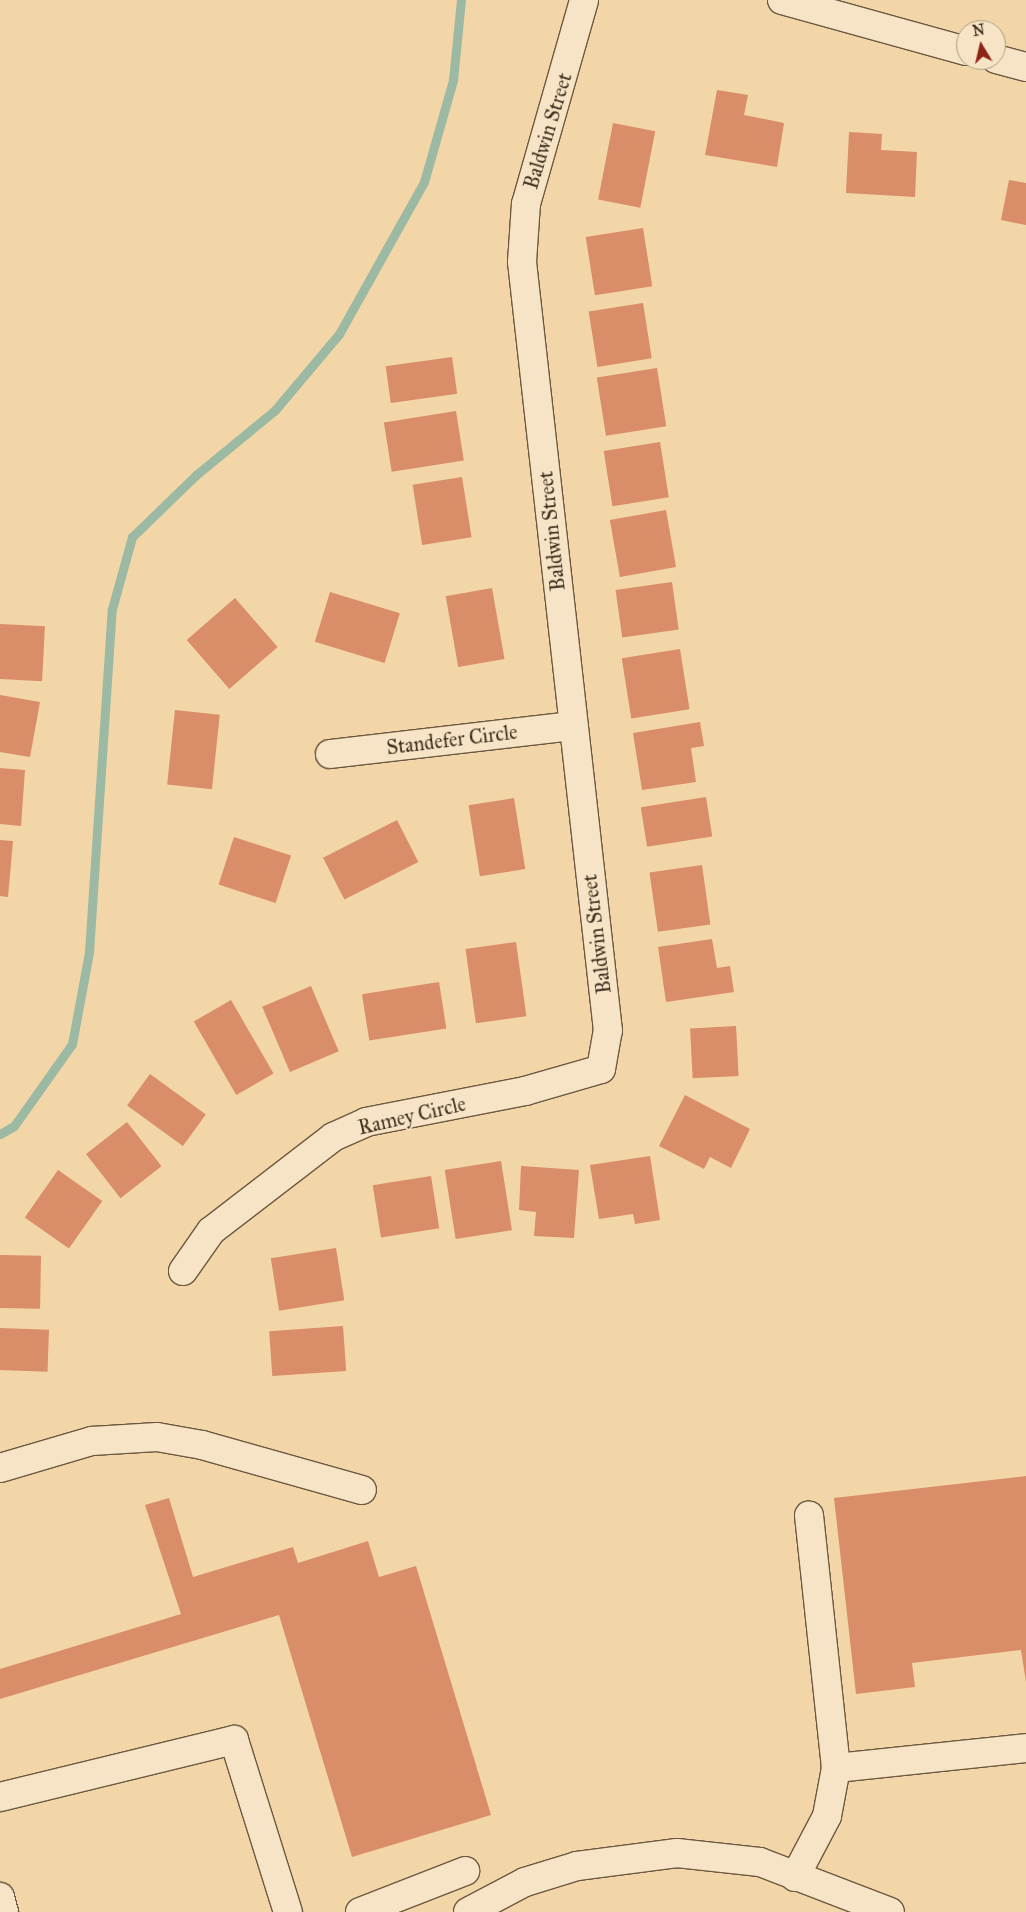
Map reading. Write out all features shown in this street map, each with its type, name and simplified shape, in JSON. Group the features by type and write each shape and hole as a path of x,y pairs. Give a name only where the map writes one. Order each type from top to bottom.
{"street":[{"name":"Baldwin Street","path":"584,0 526,204 522,262 608,1031 601,1068"},
{"path":"782,0 956,48"},
{"path":"1006,62 1026,67"},
{"name":"Standefer Circle","path":"330,754 573,726"},
{"name":"Ramey Circle","path":"182,1271 211,1230 334,1137 366,1122 525,1091 601,1068"},
{"path":"0,1468 92,1441 157,1437 202,1445 362,1490"},
{"path":"795,1877 827,1816 836,1768 808,1515"},
{"path":"0,1797 234,1740 288,1912"},
{"path":"836,1768 1026,1748"},
{"path":"468,1912 525,1882 577,1866 677,1854 760,1862 890,1912"},
{"path":"360,1912 465,1871"},
{"path":"0,1896 4,1912"}],"building":[{"path":"717,90 748,95 744,115 784,123 777,167 705,155"},
{"path":"613,123 655,131 640,208 598,200"},
{"path":"849,132 882,134 881,150 917,152 915,197 846,193"},
{"path":"1009,180 1026,183 1026,225 1001,220"},
{"path":"643,228 652,286 595,295 586,237"},
{"path":"643,303 652,358 597,367 589,312"},
{"path":"452,357 457,394 391,403 386,366"},
{"path":"657,368 666,426 606,436 597,378"},
{"path":"456,411 464,460 392,472 384,422"},
{"path":"660,442 669,497 612,506 604,451"},
{"path":"462,477 472,537 422,545 413,485"},
{"path":"666,510 676,567 620,577 610,520"},
{"path":"672,582 679,630 622,637 616,590"},
{"path":"492,588 505,659 458,667 446,596"},
{"path":"330,592 400,613 385,663 315,642"},
{"path":"235,598 278,647 229,689 187,640"},
{"path":"0,624 45,626 42,681 0,679"},
{"path":"680,649 690,709 631,718 622,658"},
{"path":"0,695 40,702 30,757 0,752"},
{"path":"175,710 220,715 212,789 167,785"},
{"path":"700,722 704,746 691,748 696,782 642,790 633,733"},
{"path":"0,768 25,770 21,826 0,824"},
{"path":"706,797 712,837 647,847 641,807"},
{"path":"514,798 525,869 480,876 469,805"},
{"path":"397,820 418,862 344,900 323,858"},
{"path":"234,837 291,856 276,903 219,885"},
{"path":"0,840 13,841 8,897 0,896"},
{"path":"702,865 710,924 658,932 650,872"},
{"path":"712,939 717,968 730,966 734,992 666,1002 658,947"},
{"path":"516,942 526,1016 476,1023 465,949"},
{"path":"439,982 446,1028 369,1041 362,994"},
{"path":"311,986 339,1051 290,1072 262,1007"},
{"path":"231,1000 274,1074 236,1095 194,1022"},
{"path":"736,1026 739,1076 693,1078 690,1028"},
{"path":"150,1074 206,1115 183,1146 127,1106"},
{"path":"685,1095 750,1129 731,1168 710,1157 704,1169 659,1146"},
{"path":"127,1122 161,1166 121,1198 86,1154"},
{"path":"650,1156 660,1220 635,1224 633,1214 599,1219 590,1165"},
{"path":"501,1161 512,1230 456,1239 445,1170"},
{"path":"521,1166 579,1170 574,1238 534,1236 536,1212 519,1210"},
{"path":"58,1170 102,1201 69,1248 25,1218"},
{"path":"431,1176 439,1228 381,1238 373,1185"},
{"path":"336,1248 344,1300 279,1311 271,1258"},
{"path":"0,1255 41,1256 40,1309 0,1308"},
{"path":"343,1326 346,1371 272,1376 269,1331"},
{"path":"0,1328 49,1330 48,1372 0,1370"},
{"path":"1026,1476 1026,1682 1021,1650 912,1663 915,1687 856,1694 834,1498"},
{"path":"169,1498 193,1577 293,1547 298,1563 368,1541 379,1577 416,1566 491,1815 352,1857 279,1615 0,1699 0,1669 181,1614 145,1505"}],"waterway":[{"path":"0,1134 14,1126 72,1044 89,952 112,609 132,537 196,475 275,410 339,334 424,182 453,80 461,0"}]}
